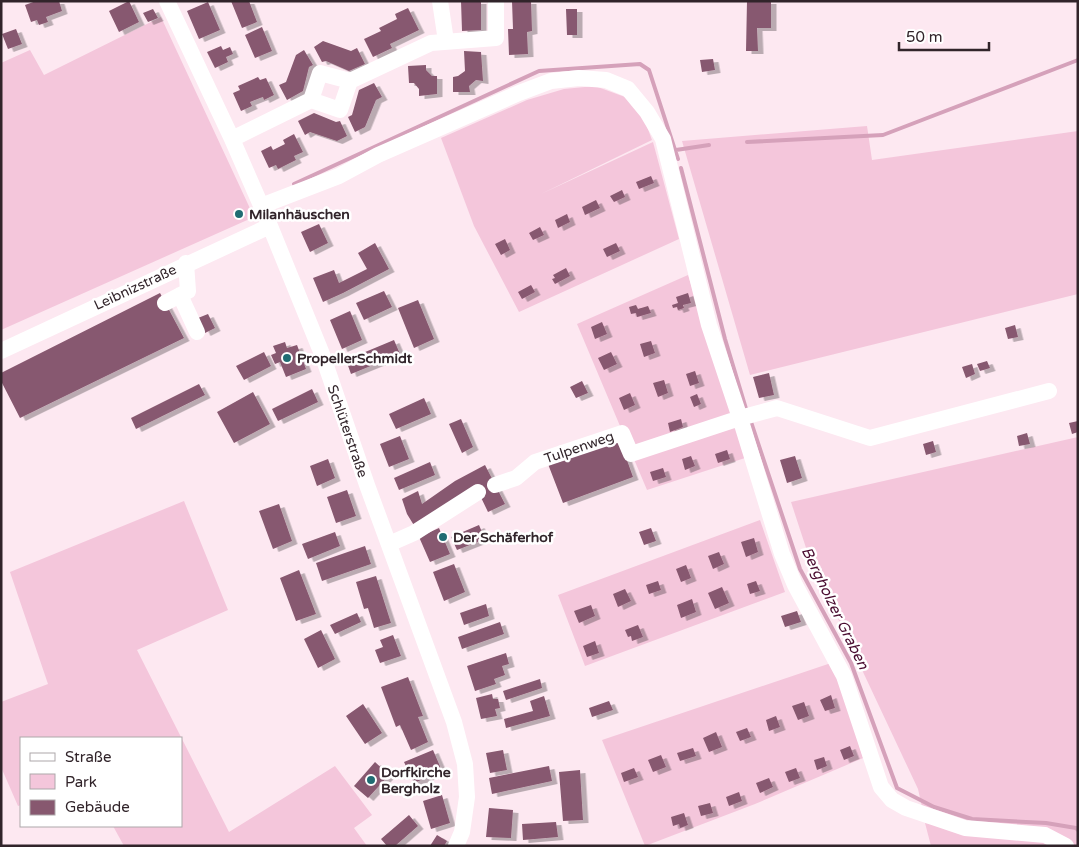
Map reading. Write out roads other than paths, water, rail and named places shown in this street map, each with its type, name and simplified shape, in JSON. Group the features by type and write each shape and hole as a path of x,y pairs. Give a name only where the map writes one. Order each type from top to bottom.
{"street":[{"name":"Schlüterstraße","path":"167,1 232,139 322,354 454,722 465,764 467,797 462,832 456,846"},
{"path":"440,1 446,41"},
{"path":"232,139 311,100 320,73 350,81 430,43 496,38 496,1"},
{"path":"261,206 339,176 378,155 519,93 551,81 579,78 606,80 628,89 648,112 663,139 709,325 782,554 795,585 844,676 881,787 892,800 906,808 966,828 1045,835 1066,846"},
{"path":"311,100 340,110 350,81"},
{"name":"Leibnizstraße","path":"1,350 270,226"},
{"path":"165,303 188,291 186,264"},
{"path":"180,295 197,332"},
{"path":"740,418 777,408 870,438 1049,390"},
{"name":"Tulpenweg","path":"495,485 516,478 535,462 622,433 631,454 740,418"},
{"path":"389,544 414,533 478,492"}],"waterway":[{"path":"747,142 883,135 1078,60"},
{"path":"294,184 539,71 640,64 649,70 678,159"},
{"path":"676,150 709,145"},
{"name":"Bergholzer Graben","path":"681,168 725,339 747,412"},
{"name":"Bergholzer Graben","path":"750,419 800,569 851,663 897,788 934,807 972,819 1046,823 1076,828 1078,830"}],"place":[{"name":"Milanhäuschen","path":"239,214"},
{"name":"PropellerSchmidt","path":"287,358"},
{"name":"Der Schäferhof","path":"443,537"},
{"name":"Dorfkirche Bergholz","path":"371,780"}]}
